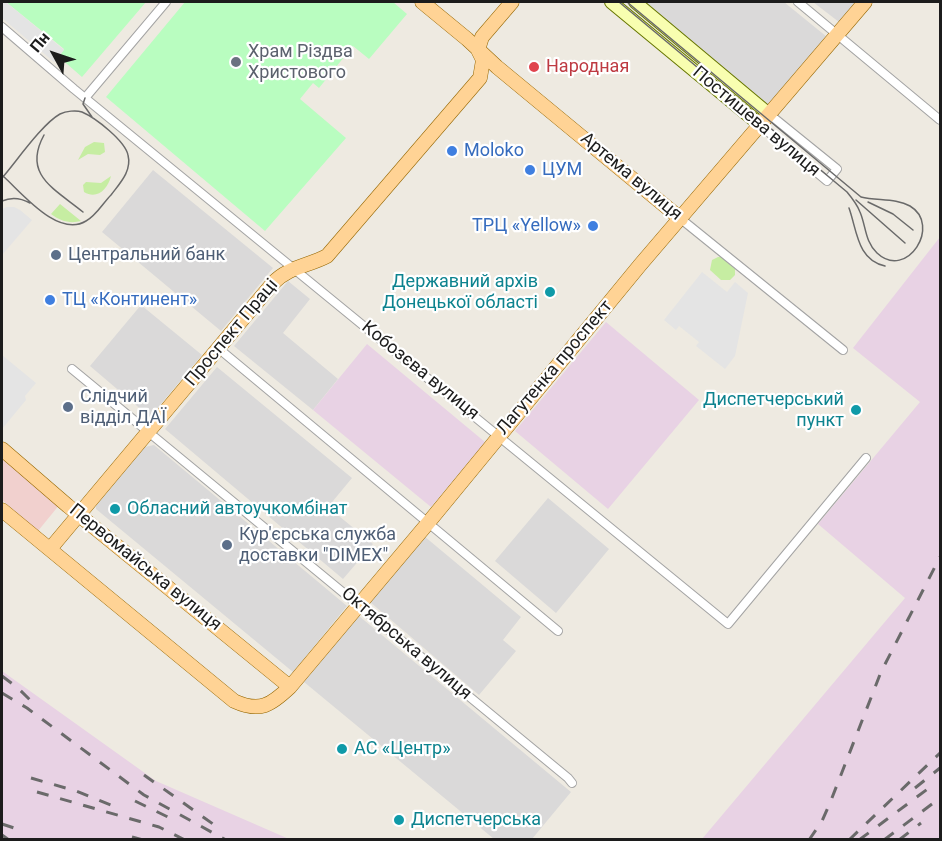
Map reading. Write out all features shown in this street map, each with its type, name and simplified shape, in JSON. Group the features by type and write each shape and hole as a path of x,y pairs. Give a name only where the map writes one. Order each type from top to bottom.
{"main road":[{"name":"Артема вулиця","path":"422,2 681,219"},
{"path":"478,50 482,37 512,2"},
{"name":"Лагутенка проспект","path":"50,549 234,701 256,708 276,700 290,687 429,523 640,265 864,2"},
{"name":"Проспект Праці","path":"50,549 277,279 293,268 311,265 327,256 480,78 483,60 478,50"},
{"name":"Первомайська вулиця","path":"2,449 290,687"},
{"path":"2,510 50,549"}],"street":[{"path":"85,98 166,2"},
{"name":"Постишева вулиця","path":"611,2 764,120 837,169 827,181 764,120 635,2"},
{"path":"798,2 940,120"},
{"name":"Кобозєва вулиця","path":"2,27 85,98 500,435 728,624 866,458"},
{"name":"Артема вулиця","path":"681,219 843,350"},
{"path":"218,348 558,631"},
{"name":"Октябрська вулиця","path":"72,369 572,783"}],"shaded area":[{"path":"2,2 6,2 64,50 54,62 2,18"},
{"path":"639,2 784,2 827,37 769,105"},
{"path":"813,2 856,2 839,22"},
{"path":"153,170 273,268 221,331 102,232"},
{"path":"7,207 20,210 32,220 2,255 2,209"},
{"path":"940,237 940,839 702,839 905,598 818,524 920,402 853,348"},
{"path":"702,272 727,292 735,282 748,293 735,356 725,369 696,346 699,342 679,326 676,330 664,320"},
{"path":"288,281 310,299 283,333 338,379 313,410 234,346"},
{"path":"141,305 202,355 150,417 90,366"},
{"path":"606,322 699,400 608,509 515,431"},
{"path":"367,344 485,442 431,507 313,410"},
{"path":"2,355 36,383 25,396 26,400 2,429"},
{"path":"217,367 352,478 328,507 373,544 343,579 165,429"},
{"path":"154,445 347,606 293,672 96,509 96,506 145,447"},
{"path":"2,456 60,504 38,531 2,500"},
{"path":"548,498 609,549 556,613 495,561"},
{"path":"424,536 521,617 503,640 516,651 479,695 370,602"},
{"path":"359,616 571,792 532,839 494,839 304,682"},
{"path":"2,671 156,781 289,839 2,839"}],"green space":[{"path":"6,2 146,2 82,77 59,57 64,49"},
{"path":"185,2 393,2 407,14 369,59 353,46 319,88 313,83 300,99 346,138 265,231 106,97"},
{"path":"94,142 104,143 105,152 100,155 88,154 78,160 85,147"},
{"path":"111,176 105,189 101,192 93,195 84,192 83,185 86,182 101,183"},
{"path":"60,204 81,221 65,221 51,214"},
{"path":"718,257 735,269 735,275 730,280 721,280 710,270 712,260"}],"tram line":[{"path":"619,2 847,192 859,209 868,239 877,253 888,260 899,260 909,255 917,247 922,237 923,225 919,215 910,206 899,202 861,197 627,2"},
{"path":"85,98 83,104 92,117"},
{"path":"2,175 3,176 11,184 20,193 30,202 52,219 64,224 75,225 90,219 99,209 118,186 129,161 122,143 102,125 82,112 68,112 60,114 45,126 8,171 2,178"},
{"path":"44,135 38,149 39,171 53,188 83,212"},
{"path":"2,201 16,199 30,203"},
{"path":"856,200 905,243"},
{"path":"868,202 893,214 913,230"},
{"path":"849,208 863,251 876,263 885,266"}],"railway":[{"path":"809,840 822,821 830,803 881,672 940,557"},
{"path":"2,676 37,707"},
{"path":"2,693 27,708 144,795 226,840"},
{"path":"849,840 940,753"},
{"path":"915,788 940,768"},
{"path":"144,775 213,824"},
{"path":"31,778 76,791 113,806"},
{"path":"859,840 929,788"},
{"path":"37,792 159,827 185,840"},
{"path":"884,840 940,798"},
{"path":"135,801 172,819"},
{"path":"899,840 921,823"},
{"path":"2,824 23,831"},
{"path":"2,835 9,840"},
{"path":"132,837 143,840"}],"place":[{"name":"Храм Різдва Христового","path":"236,62"},
{"name":"Народная","path":"534,67"},
{"name":"Moloko","path":"452,151"},
{"name":"ЦУМ","path":"530,170"},
{"name":"ТРЦ «Yellow»","path":"593,226"},
{"name":"Центральний банк","path":"56,255"},
{"name":"Державний архів Донецької області","path":"550,292"},
{"name":"ТЦ «Континент»","path":"50,300"},
{"name":"Слідчий відділ ДАЇ","path":"68,407"},
{"name":"Диспетчерський пункт","path":"856,410"},
{"name":"Обласний автоучкомбінат","path":"115,509"},
{"name":"Кур'єрська служба доставки \"DIMEX\"","path":"227,545"},
{"name":"АС «Центр»","path":"342,749"},
{"name":"Диспетчерська","path":"399,820"}]}
